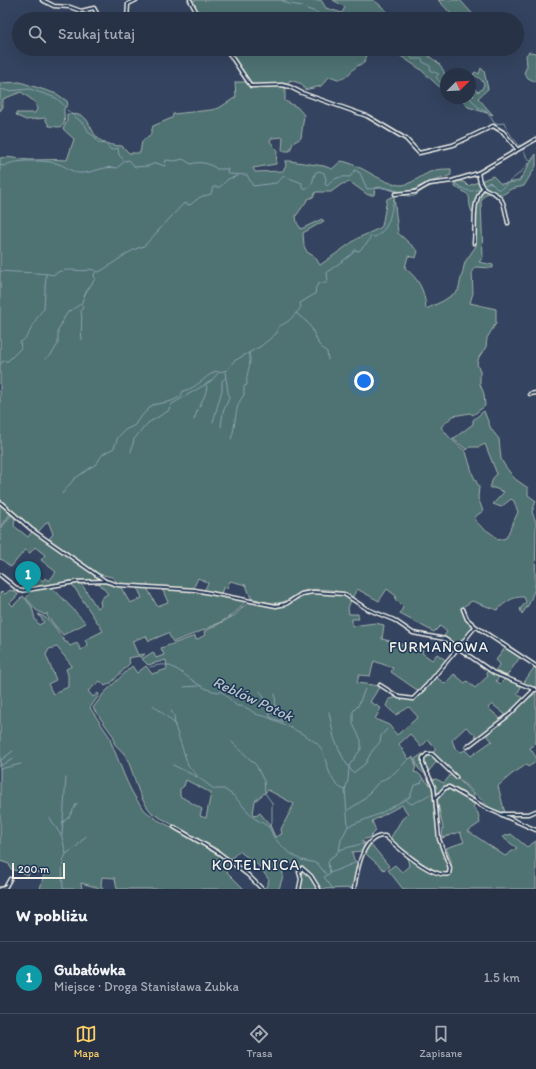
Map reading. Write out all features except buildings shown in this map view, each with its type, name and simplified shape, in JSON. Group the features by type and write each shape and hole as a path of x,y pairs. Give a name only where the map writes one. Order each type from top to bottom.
{"street":[{"path":"42,0 54,6 70,7 80,11 94,8 96,12"},
{"path":"126,0 128,4 127,12"},
{"path":"128,4 136,0"},
{"path":"190,0 196,12"},
{"path":"231,56 251,86 286,86 367,116 406,139 420,153 453,145 493,126 503,132 517,149"},
{"path":"395,194 415,192 429,184 452,181 478,173 536,139"},
{"path":"478,173 480,185 500,198 508,223"},
{"path":"474,243 477,195 483,188"},
{"path":"530,394 536,393"},
{"path":"0,502 31,529 105,581 118,585 195,590 276,606 286,604 301,594 313,592 344,594 367,609 394,620 413,633 445,639 494,673 536,689 509,715 467,747"},
{"path":"0,574 20,591 76,582 105,581"},
{"path":"463,609 467,619 475,627 536,666"},
{"path":"380,685 399,697 413,699 431,682 475,627"},
{"path":"354,889 364,848 373,839 382,836 385,836 422,866 444,875 449,874 450,868 439,839 437,811 431,778 422,761 425,756 432,754 456,776"},
{"path":"435,798 445,788 450,788 484,807 536,830"},
{"path":"502,814 529,814 536,811"},
{"path":"174,827 219,853 248,875 262,889"},
{"path":"299,889 299,872 302,868 311,876 319,889"},
{"path":"0,889 5,888 10,879"}],"green space":[{"path":"192,0 321,0 326,8 339,12 198,12"},
{"path":"333,0 374,0 388,12 342,12 345,7"},
{"path":"438,0 460,0 471,12 449,12"},
{"path":"529,52 536,53 536,82 528,78 524,73 527,66 526,55"},
{"path":"234,56 367,56 364,63 357,66 344,78 339,79 329,77 321,86 305,90 302,84 290,80 285,90 285,101 297,107 304,115 301,138 293,143 290,151 282,151 283,137 272,138 270,141 277,151 276,164 253,168 255,172 283,171 286,166 285,161 290,161 324,166 332,169 341,161 357,166 387,182 402,185 432,171 451,169 451,175 408,192 379,187 375,188 374,195 368,195 350,182 342,184 331,192 316,192 313,197 308,199 296,216 297,223 301,229 322,219 324,221 303,233 304,246 307,252 315,257 320,265 358,238 380,228 382,226 387,199 394,196 398,233 418,251 416,258 408,256 405,268 418,281 423,291 426,309 443,301 458,291 465,262 476,246 477,213 472,212 468,195 455,187 456,181 464,182 468,186 493,176 501,184 519,181 536,154 536,166 524,186 511,189 504,194 488,193 483,197 481,202 483,257 479,262 493,265 493,268 475,267 472,271 473,293 470,303 496,309 496,323 487,338 486,347 479,357 477,364 480,371 480,384 484,394 485,406 473,415 470,413 453,416 441,427 449,437 466,452 473,475 479,487 478,498 483,511 476,516 475,520 498,540 506,538 518,512 514,501 511,499 501,507 493,504 504,492 490,488 493,478 497,474 485,444 479,447 470,447 467,450 453,439 473,424 473,420 484,411 491,429 499,439 501,459 505,466 515,479 528,488 528,495 536,501 532,512 536,522 535,588 529,604 522,614 520,609 526,602 524,597 512,599 497,610 472,601 461,608 467,619 476,628 459,648 444,636 447,632 440,626 434,632 400,614 403,607 395,599 396,596 387,589 379,601 357,589 352,598 349,595 337,591 315,589 304,591 285,601 275,603 264,602 251,598 246,585 230,581 227,588 223,588 221,594 204,591 208,583 198,578 193,589 118,583 112,577 99,574 49,539 53,534 48,521 38,532 0,501 0,158 9,157 32,160 67,160 74,139 63,129 67,121 67,114 80,115 85,118 102,142 122,146 129,153 140,153 142,141 150,136 153,126 172,118 173,114 219,108 236,97 235,82 246,82 247,77"},
{"path":"400,56 429,56 438,63 442,68 440,68 440,87 420,69"},
{"path":"481,68 484,71 488,89 478,98 493,115 468,107 466,104 476,104 476,90 478,92 482,89 484,84 481,79 476,76 476,72 479,74"},
{"path":"20,82 57,94 67,101 68,105 64,108 64,122 62,126 49,126 45,118 26,120 17,116 16,113 35,113 37,109 35,102 21,92 3,99 3,107 0,111 0,83"},
{"path":"0,504 10,514 0,528"},
{"path":"11,515 15,517 14,526 28,537 33,530 41,538 43,537 103,580 76,580 22,590 34,569 39,573 37,576 43,581 45,578 49,581 56,572 41,560 45,555 35,547 30,553 25,550 11,567 1,559 0,560 0,530"},
{"path":"98,582 120,586 130,603 142,598 137,587 147,588 157,606 168,602 162,589 194,591 245,601 240,608 223,621 173,642 168,633 149,641 146,636 132,641 138,655 145,654 141,658 139,656 128,658 130,663 111,683 105,686 100,681 88,691 93,697 98,693 99,695 90,708 111,739 110,740 128,784 142,807 151,816 192,837 232,864 227,872 244,889 117,889 115,878 102,877 101,885 103,889 81,883 82,889 40,889 44,874 31,871 28,875 11,869 9,864 0,861 0,593 2,591 5,594 10,590 14,590 18,595 10,603 13,606 23,596 32,607 35,619 39,625 44,622 38,614 51,622 65,642 67,642 70,646 77,643 81,650 88,646 85,640 103,631 72,584 81,583 97,608 101,606 100,601 108,594","holes":["57,647 72,666 66,669 68,675 68,687 53,694 48,684 56,680 46,655 49,649"]},
{"path":"52,587 86,623 63,635 47,616 47,613 45,615 36,610 26,598 32,591 48,588 50,589"},
{"path":"312,593 332,594 347,597 351,600 348,608 349,614 358,614 359,619 352,619 352,626 375,623 384,625 382,639 423,650 422,653 432,660 437,654 447,661 420,692 391,672 393,668 374,661 370,676 359,675 357,683 380,686 370,702 381,708 375,719 389,725 397,735 418,717 409,707 396,715 386,706 389,699 401,697 413,699 436,677 445,684 454,674 465,683 467,681 475,688 488,676 486,673 488,671 499,677 496,681 500,684 505,679 522,685 517,694 526,700 536,693 536,742 530,748 536,757 536,762 528,767 526,765 498,786 505,813 490,808 432,753 436,749 428,740 421,747 410,734 399,744 408,759 413,757 416,766 414,772 418,773 432,787 438,839 449,869 447,874 433,870 426,866 409,855 390,839 402,819 408,814 402,805 372,821 376,831 369,838 362,840 363,843 365,842 362,851 352,852 354,860 360,864 354,888 320,889 318,887 318,889 300,889 303,880 299,869 287,860 282,863 283,876 279,889 265,889 269,880 259,866 239,851 230,860 215,849 152,813 146,806 139,792 129,762 114,743 114,737 93,708 104,693 132,666 137,673 146,666 152,674 167,669 166,660 148,665 142,659 153,652 156,658 164,655 161,648 195,636 196,640 205,635 204,632 235,615 248,602 277,607","holes":["526,700 486,734 492,741 471,756 465,750 461,752 455,748 452,740 466,727 479,738 502,720 488,708 492,704 507,716","186,780 211,793 206,818 200,816 202,809 180,796 180,789 184,786","268,790 294,804 281,829 282,834 275,837 270,825 260,813 256,816 253,813 255,801"]},
{"path":"505,648 521,656 506,677 494,672 500,664 496,660"},
{"path":"535,666 536,667 536,688 523,684"},
{"path":"422,754 425,755 422,762 430,779 418,768 415,759"},
{"path":"430,755 438,760 428,772 423,760"},
{"path":"452,773 473,794 476,803 473,807 478,813 480,823 468,831 505,856 517,848 502,837 511,834 527,847 536,841 536,889 403,889 388,870 395,865 402,872 409,866 407,856 425,869 444,876 451,873 451,861 446,848 464,842 460,832 442,838 443,828 433,780 436,779 444,783"},
{"path":"370,843 389,866 384,870 364,852"}],"waterway":[{"path":"281,0 289,4 303,6 314,12"},
{"path":"411,56 412,59 422,59 423,62 430,66 431,71 439,74 436,77 440,82"},
{"path":"0,89 8,91 30,89 56,98 66,107"},
{"path":"475,104 487,112 495,124 504,123 511,136 520,146"},
{"path":"67,110 85,125 89,133 94,136 99,143 106,144 111,150 118,148 119,155 125,161 129,160 135,167 148,166 156,163 165,166 166,160 175,161 183,159 191,164 204,163 217,169 228,169 227,173 229,174 247,175 253,186 276,183 284,176 302,183 302,187 305,189 312,184 315,173 319,171 324,173 326,179 325,184 327,186 337,178 350,177 355,170 360,173 367,189 384,188 398,192"},
{"path":"523,148 527,158 531,160"},
{"path":"531,160 536,155"},
{"path":"0,165 4,166 23,161 47,162 59,164 77,173 84,173 112,167 117,168 124,162"},
{"path":"483,185 490,182 497,189 501,189 529,163"},
{"path":"0,271 53,275 58,272 68,270 83,271 91,269 99,272 127,254 144,246 184,203 190,205 200,197 211,194 213,187 220,187 228,179 238,176"},
{"path":"396,197 400,194 414,196 428,187 453,182 463,189 470,191 477,190 481,187"},
{"path":"131,452 134,439 148,423 168,411 172,404 211,381 219,372 227,370 234,361 261,346 277,333 279,327 293,317 298,311 301,307 300,303 315,294 316,287 319,283 326,283 328,281 327,273 330,270 352,254 355,250 359,251 368,242 371,236 375,237 384,229 389,220 394,199"},
{"path":"45,359 51,355 58,344 58,331 64,318 68,312 81,304 86,292 95,279 94,274 96,272"},
{"path":"0,365 3,361 8,361 21,348 20,342 27,337 37,317 44,309 46,274"},
{"path":"82,305 82,340"},
{"path":"296,313 307,322 312,329 319,345 327,352 328,360"},
{"path":"231,439 238,405 244,395 244,386 247,385 250,361 249,353"},
{"path":"62,494 74,479 96,464 103,454 114,448 118,437 125,430 135,425 152,405 172,401 181,396 183,391 188,390 212,373 216,371 218,372"},
{"path":"221,427 223,412 229,398 225,372"},
{"path":"213,422 222,390 222,381 225,378"},
{"path":"194,420 206,391 207,387 205,384"},
{"name":"Reblów Potok","path":"150,667 158,665 173,667 206,689 222,692 237,706 245,707 257,715 266,716 311,739 317,743 323,752 329,772 335,783 345,790"},
{"path":"184,687 199,686"},
{"name":"Reblów Potok","path":"333,889 324,877 330,873 328,863 330,858 339,850 341,840 348,826 345,790 348,780 349,766 361,749 361,740 353,724 353,711 358,706 365,689"},
{"path":"260,691 268,704 270,717 280,721"},
{"path":"275,694 276,710 282,722"},
{"path":"153,705 172,721 175,726"},
{"path":"171,711 174,715 175,726 188,765 198,777 214,789 224,789 234,796 254,818 269,827 275,839 287,851 301,860 317,863 326,874"},
{"path":"329,712 334,738 344,760 353,773 365,764 372,751 380,742 381,736 387,729"},
{"path":"232,742 256,765 264,781 265,793 272,803 272,822 269,827"},
{"path":"0,767 1,760 13,751"},
{"path":"0,766 15,758"},
{"path":"348,810 362,801 378,783 393,774 410,758"},
{"path":"0,769 21,764"},
{"path":"173,765 197,777"},
{"path":"62,835 66,778"},
{"path":"349,826 379,814 410,797 414,786 421,783 424,778"},
{"path":"405,799 411,804 433,793"},
{"path":"62,823 69,817 77,803"},
{"path":"50,818 62,837 66,854 62,867 63,889"},
{"path":"66,854 76,847 86,836"},
{"path":"339,850 366,844"},
{"path":"330,873 357,862"}],"place":[{"name":"Gubałówka","path":"28,594"}],"district":[{"name":"FURMANOWA","path":"439,647"},
{"name":"KOTELNICA","path":"256,865"}]}
